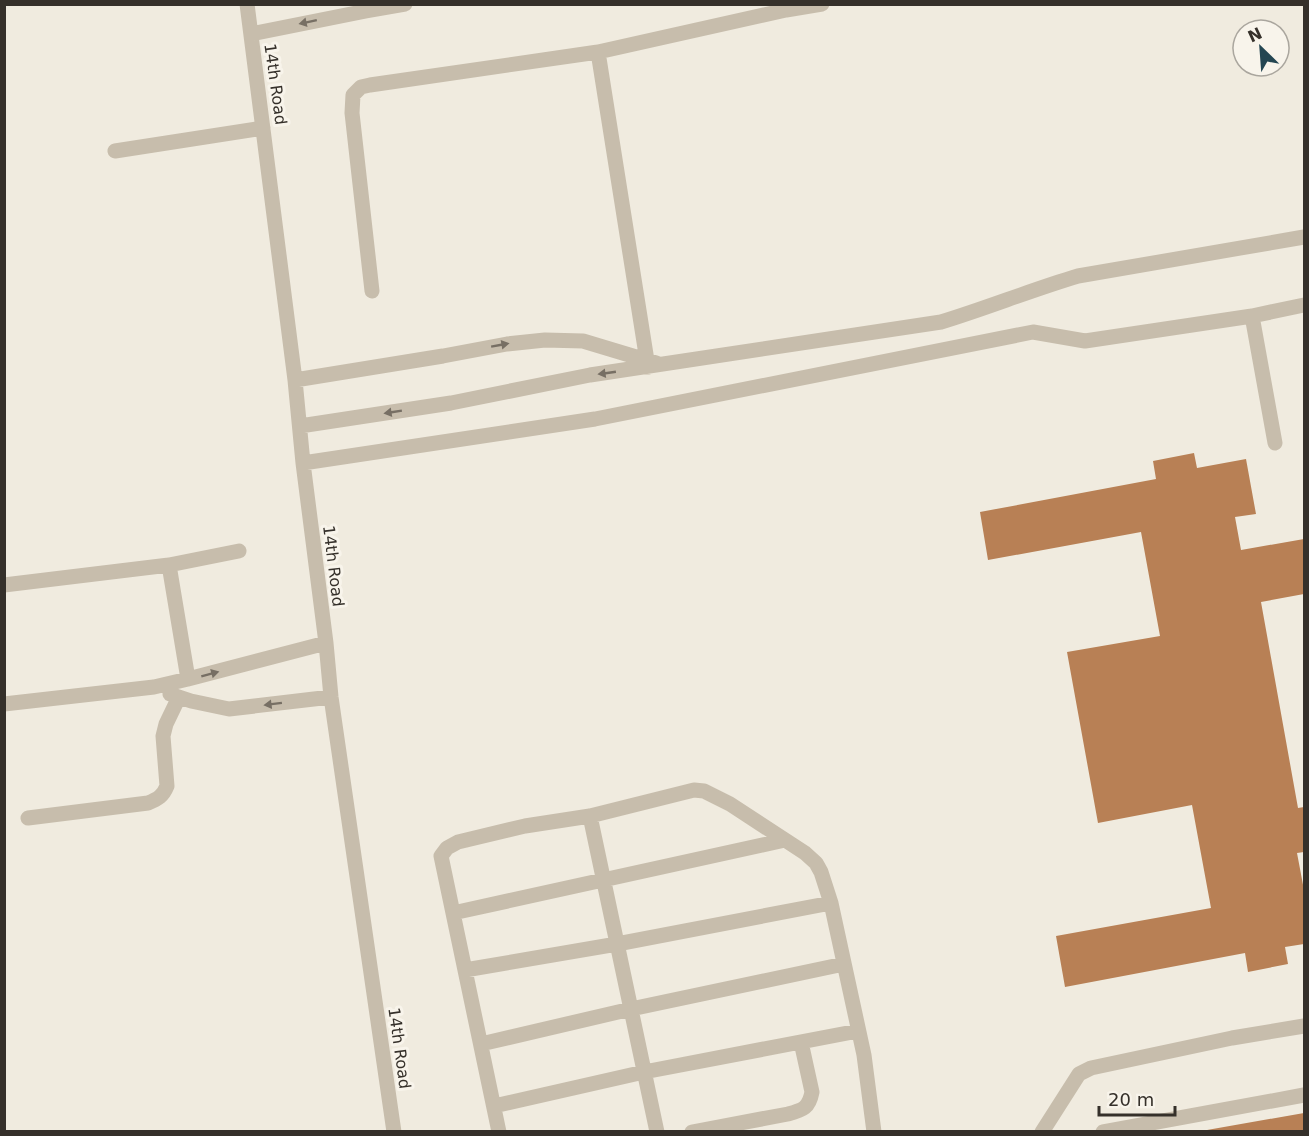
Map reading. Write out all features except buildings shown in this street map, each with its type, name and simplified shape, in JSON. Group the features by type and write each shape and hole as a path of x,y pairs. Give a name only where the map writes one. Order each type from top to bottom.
{"street":[{"name":"14th Road","path":"247,4 295,380 331,697 394,1131"},
{"path":"251,34 365,8 405,4"},
{"path":"372,291 351,100 361,87 598,52 822,4"},
{"path":"598,52 648,364"},
{"path":"115,151 264,128"},
{"path":"300,426 451,403 648,364 665,365 941,322 1078,276 1305,237"},
{"path":"303,464 595,419 1033,332 1085,341 1252,316 1305,305"},
{"path":"1252,316 1275,443"},
{"path":"295,380 507,344 545,340 583,342 648,364"},
{"path":"4,585 169,565 239,551"},
{"path":"169,565 188,680"},
{"path":"4,704 154,687 326,643"},
{"path":"154,687 209,706 229,709 331,697"},
{"path":"28,818 148,803 159,798 167,786 164,736 166,724 179,697"},
{"path":"499,1131 441,856 447,848 458,842 525,826 590,816 694,790 704,791 730,804 805,854 816,863 822,872 831,903 864,1055 874,1131"},
{"path":"590,816 657,1131"},
{"path":"453,913 785,840"},
{"path":"465,970 831,903"},
{"path":"481,1044 844,964"},
{"path":"1042,1131 1079,1074 1091,1068 1232,1038 1305,1026"},
{"path":"494,1106 644,1072 858,1031"},
{"path":"692,1131 788,1114 807,1106 812,1092 801,1042"},
{"path":"1103,1131 1305,1095"}]}
